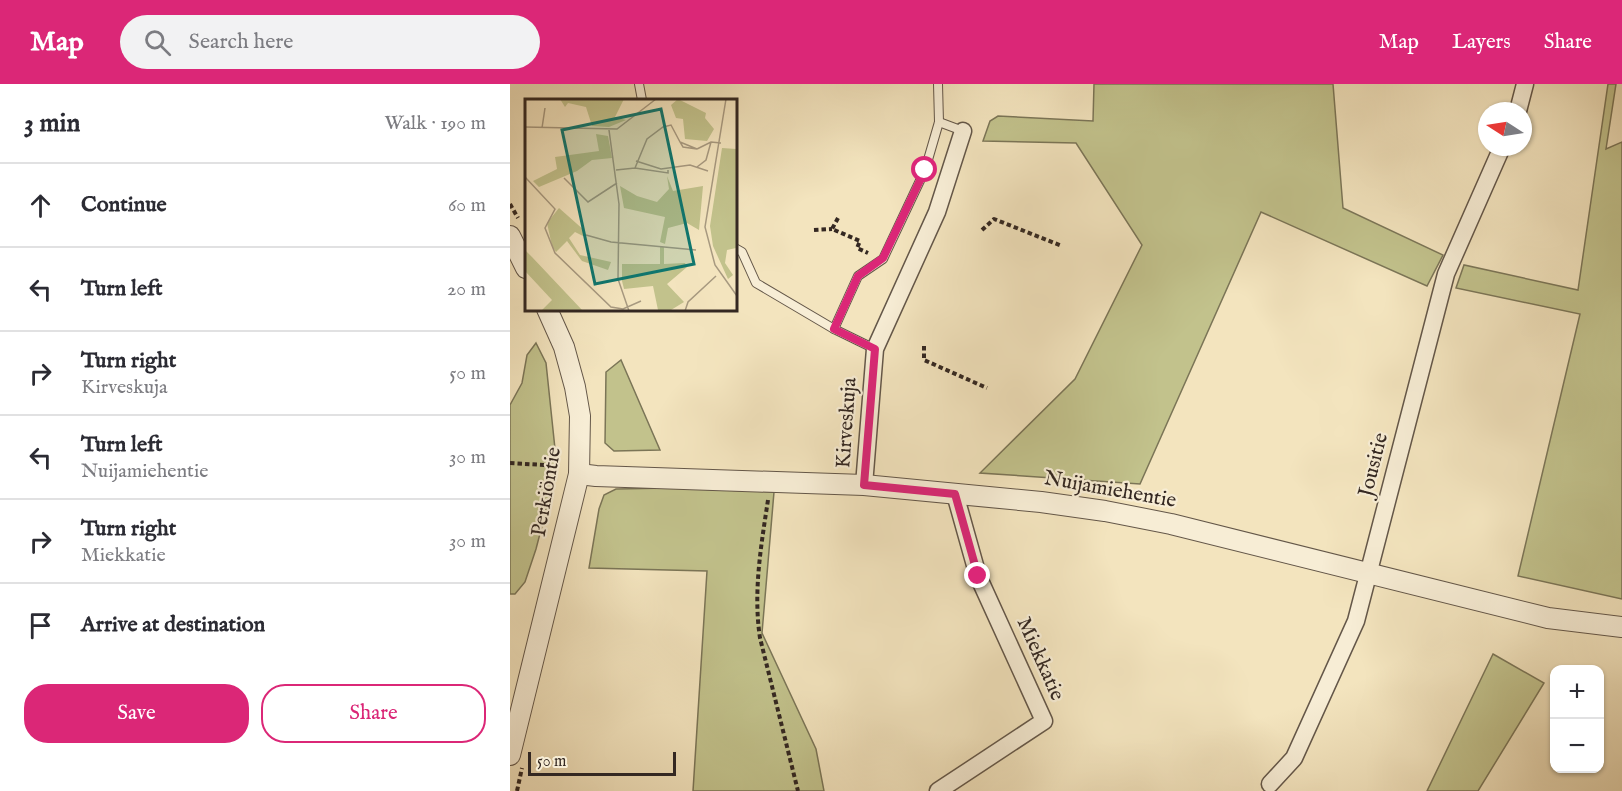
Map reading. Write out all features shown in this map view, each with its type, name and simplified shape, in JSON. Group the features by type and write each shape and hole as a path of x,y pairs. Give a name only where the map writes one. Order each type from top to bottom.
{"street":[{"path":"1521,102 1526,84"},
{"name":"Kirveskuja","path":"864,485 875,349 937,212 963,131"},
{"name":"Jousitie","path":"1270,784 1294,758 1356,621 1446,274 1498,156"},
{"path":"510,236 525,266"},
{"name":"Perkiöntie","path":"510,755 579,466 580,416 575,387 564,346 547,310"},
{"name":"Nuijamiehentie","path":"579,466 607,477 864,485 1041,502 1115,513 1171,524 1548,618 1622,627"},
{"name":"Miekkatie","path":"938,791 1044,722 978,576 955,494"}],"lane":[{"path":"639,84 642,99"},
{"path":"834,329 858,276 883,258 925,170 939,122 938,84"},
{"path":"939,122 963,131"},
{"path":"736,249 742,252 756,283 834,329 875,349"}],"path":[{"path":"832,229 838,218"},
{"path":"982,230 994,219 1062,246"},
{"path":"814,230 832,229 860,241"},
{"path":"924,346 924,360 987,388"},
{"path":"510,463 579,466"},
{"path":"769,492 761,542 756,613 759,638 798,791"}],"green space":[{"path":"1094,84 1333,84 1343,208 1443,255 1427,286 1261,212 1140,484 980,473 1075,379 1142,245 1076,143 983,141 990,121 998,116 1093,121"},
{"path":"1608,84 1616,84 1606,149 1622,142 1622,599 1518,576 1580,314 1456,288 1464,265 1578,290"},
{"path":"536,343 546,363 557,468 525,582 515,594 510,594 510,405 522,383 527,355"},
{"path":"621,360 660,450 614,451 605,443 606,372"},
{"path":"672,488 774,492 762,633 816,749 824,791 693,791 707,571 589,568 599,509 604,495 616,489"},
{"path":"1493,654 1544,683 1478,791 1427,791"}],"route":[{"path":"925,170 883,258 858,276 834,329 875,349 864,485 955,494 978,576"}]}
